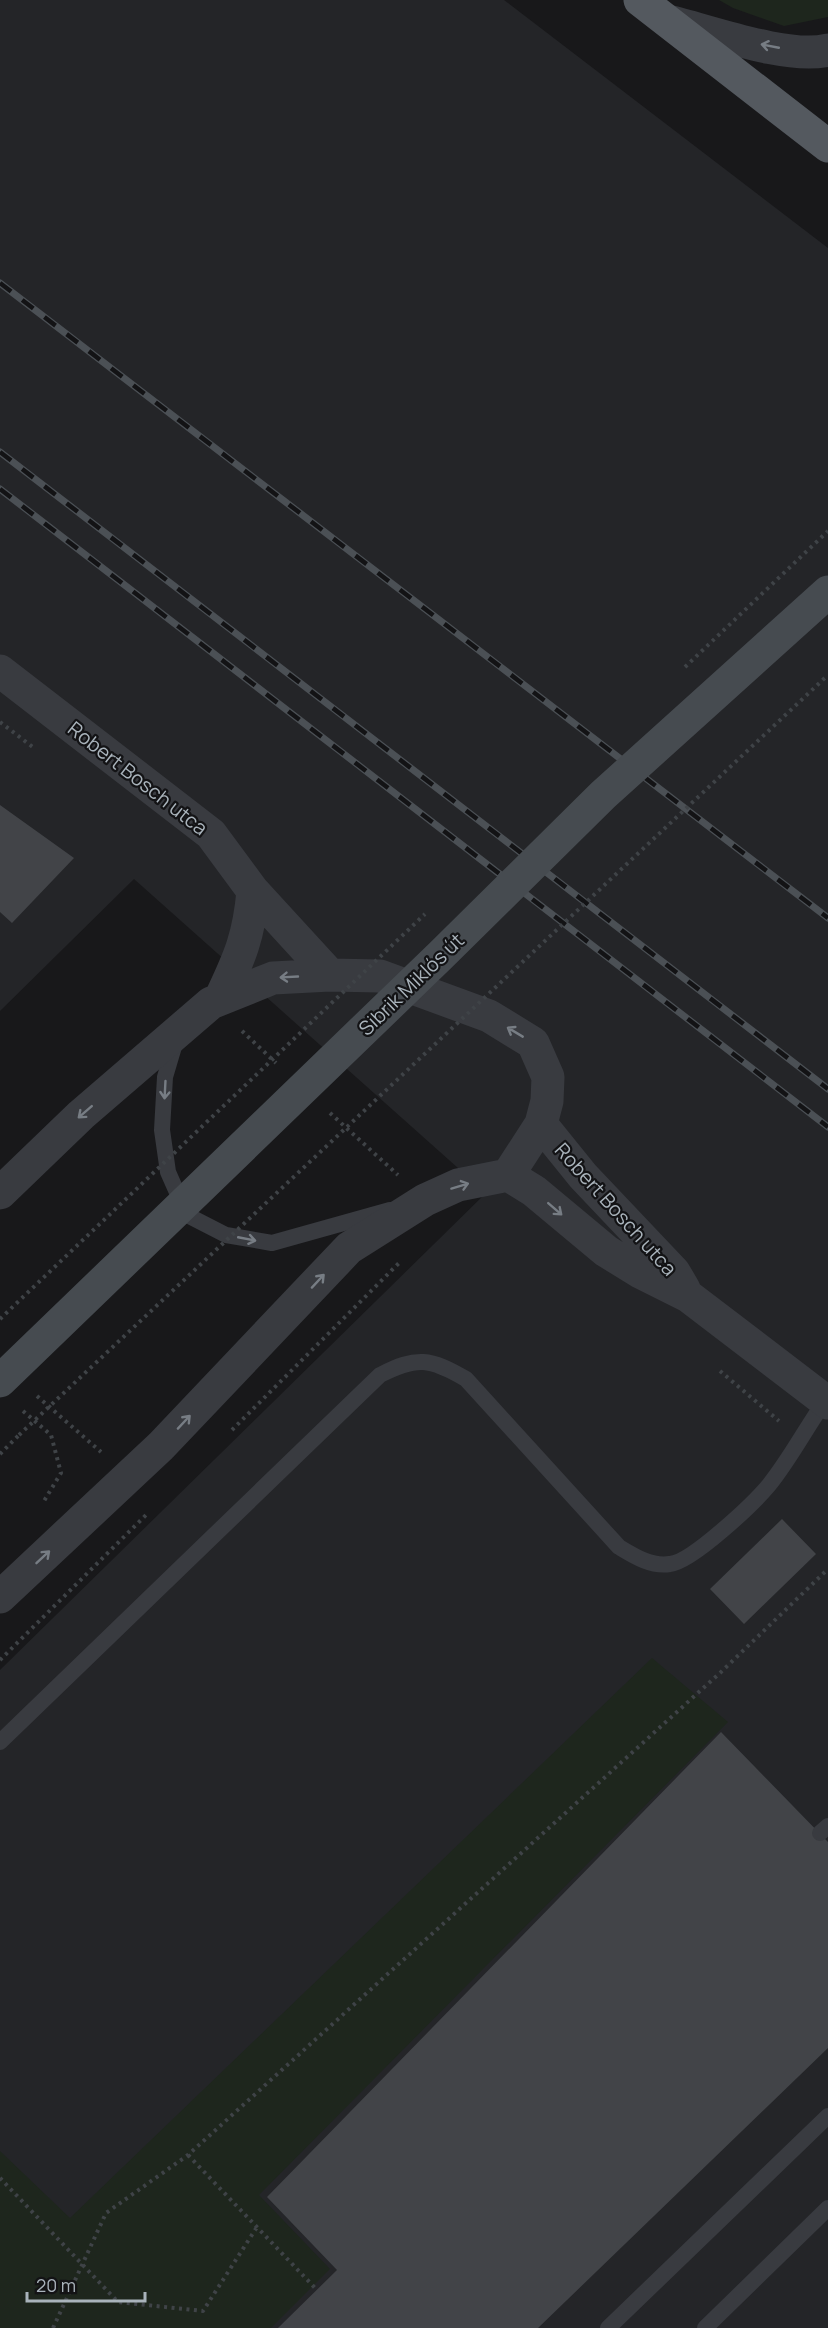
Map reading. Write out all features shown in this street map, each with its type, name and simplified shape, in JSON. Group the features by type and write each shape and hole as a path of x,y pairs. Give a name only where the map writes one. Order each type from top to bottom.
{"main road":[{"path":"640,0 828,146"},
{"name":"Sibrik Miklós út","path":"8,1394 441,955 603,795 828,592"}],"street":[{"path":"668,21 771,47 815,53 828,50"},
{"name":"Robert Bosch utca","path":"0,671 212,834 253,891 330,975"},
{"path":"221,997 242,954 250,922 253,891"},
{"path":"0,1193 81,1115 211,1003 221,997 273,978 330,975 380,976 489,1016 533,1042 548,1077 547,1101 541,1124 508,1175 458,1185 425,1200 349,1248 161,1446 0,1597"},
{"name":"Robert Bosch utca","path":"541,1124 583,1176 674,1272 688,1296"},
{"name":"Robert Bosch utca","path":"508,1175 534,1191 606,1251 640,1272 688,1296 826,1402"}],"lane":[{"path":"178,1033 165,1077 162,1130 168,1172 188,1215 226,1235 272,1243 425,1200"},
{"path":"0,1742 380,1375 402,1364 425,1361 447,1368 466,1379 619,1547 644,1562 670,1564 690,1557 708,1543 768,1486 826,1402"},
{"path":"608,2328 828,2116"},
{"path":"705,2328 828,2208"}],"path":[{"path":"681,670 828,531"},
{"path":"0,1454 828,675"},
{"path":"0,1319 431,908"},
{"path":"8,1394 51,1435 62,1473 38,1507"},
{"path":"34,1394 128,1477"},
{"path":"53,2328 106,2213 188,2155 721,1672 828,1569"},
{"path":"188,2155 317,2290"},
{"path":"0,2178 118,2302 203,2311 257,2227"}],"shaded area":[{"path":"0,0 504,0 828,248 828,2328 0,2328 0,1670 486,1193 134,879 0,1011"},
{"path":"719,0 828,0 828,17 784,26 733,8"},
{"path":"652,1658 728,1722 259,2195 330,2269 271,2328 0,2328 0,2151 70,2218"}],"building":[{"path":"0,805 74,858 12,923 0,912"},
{"path":"782,1519 816,1554 744,1624 710,1589"},
{"path":"721,1732 828,1842 828,2048 538,2328 278,2328 337,2270 267,2197"}],"railway":[{"path":"0,283 828,918"},
{"path":"0,452 828,1089"},
{"path":"0,489 828,1127"}]}
